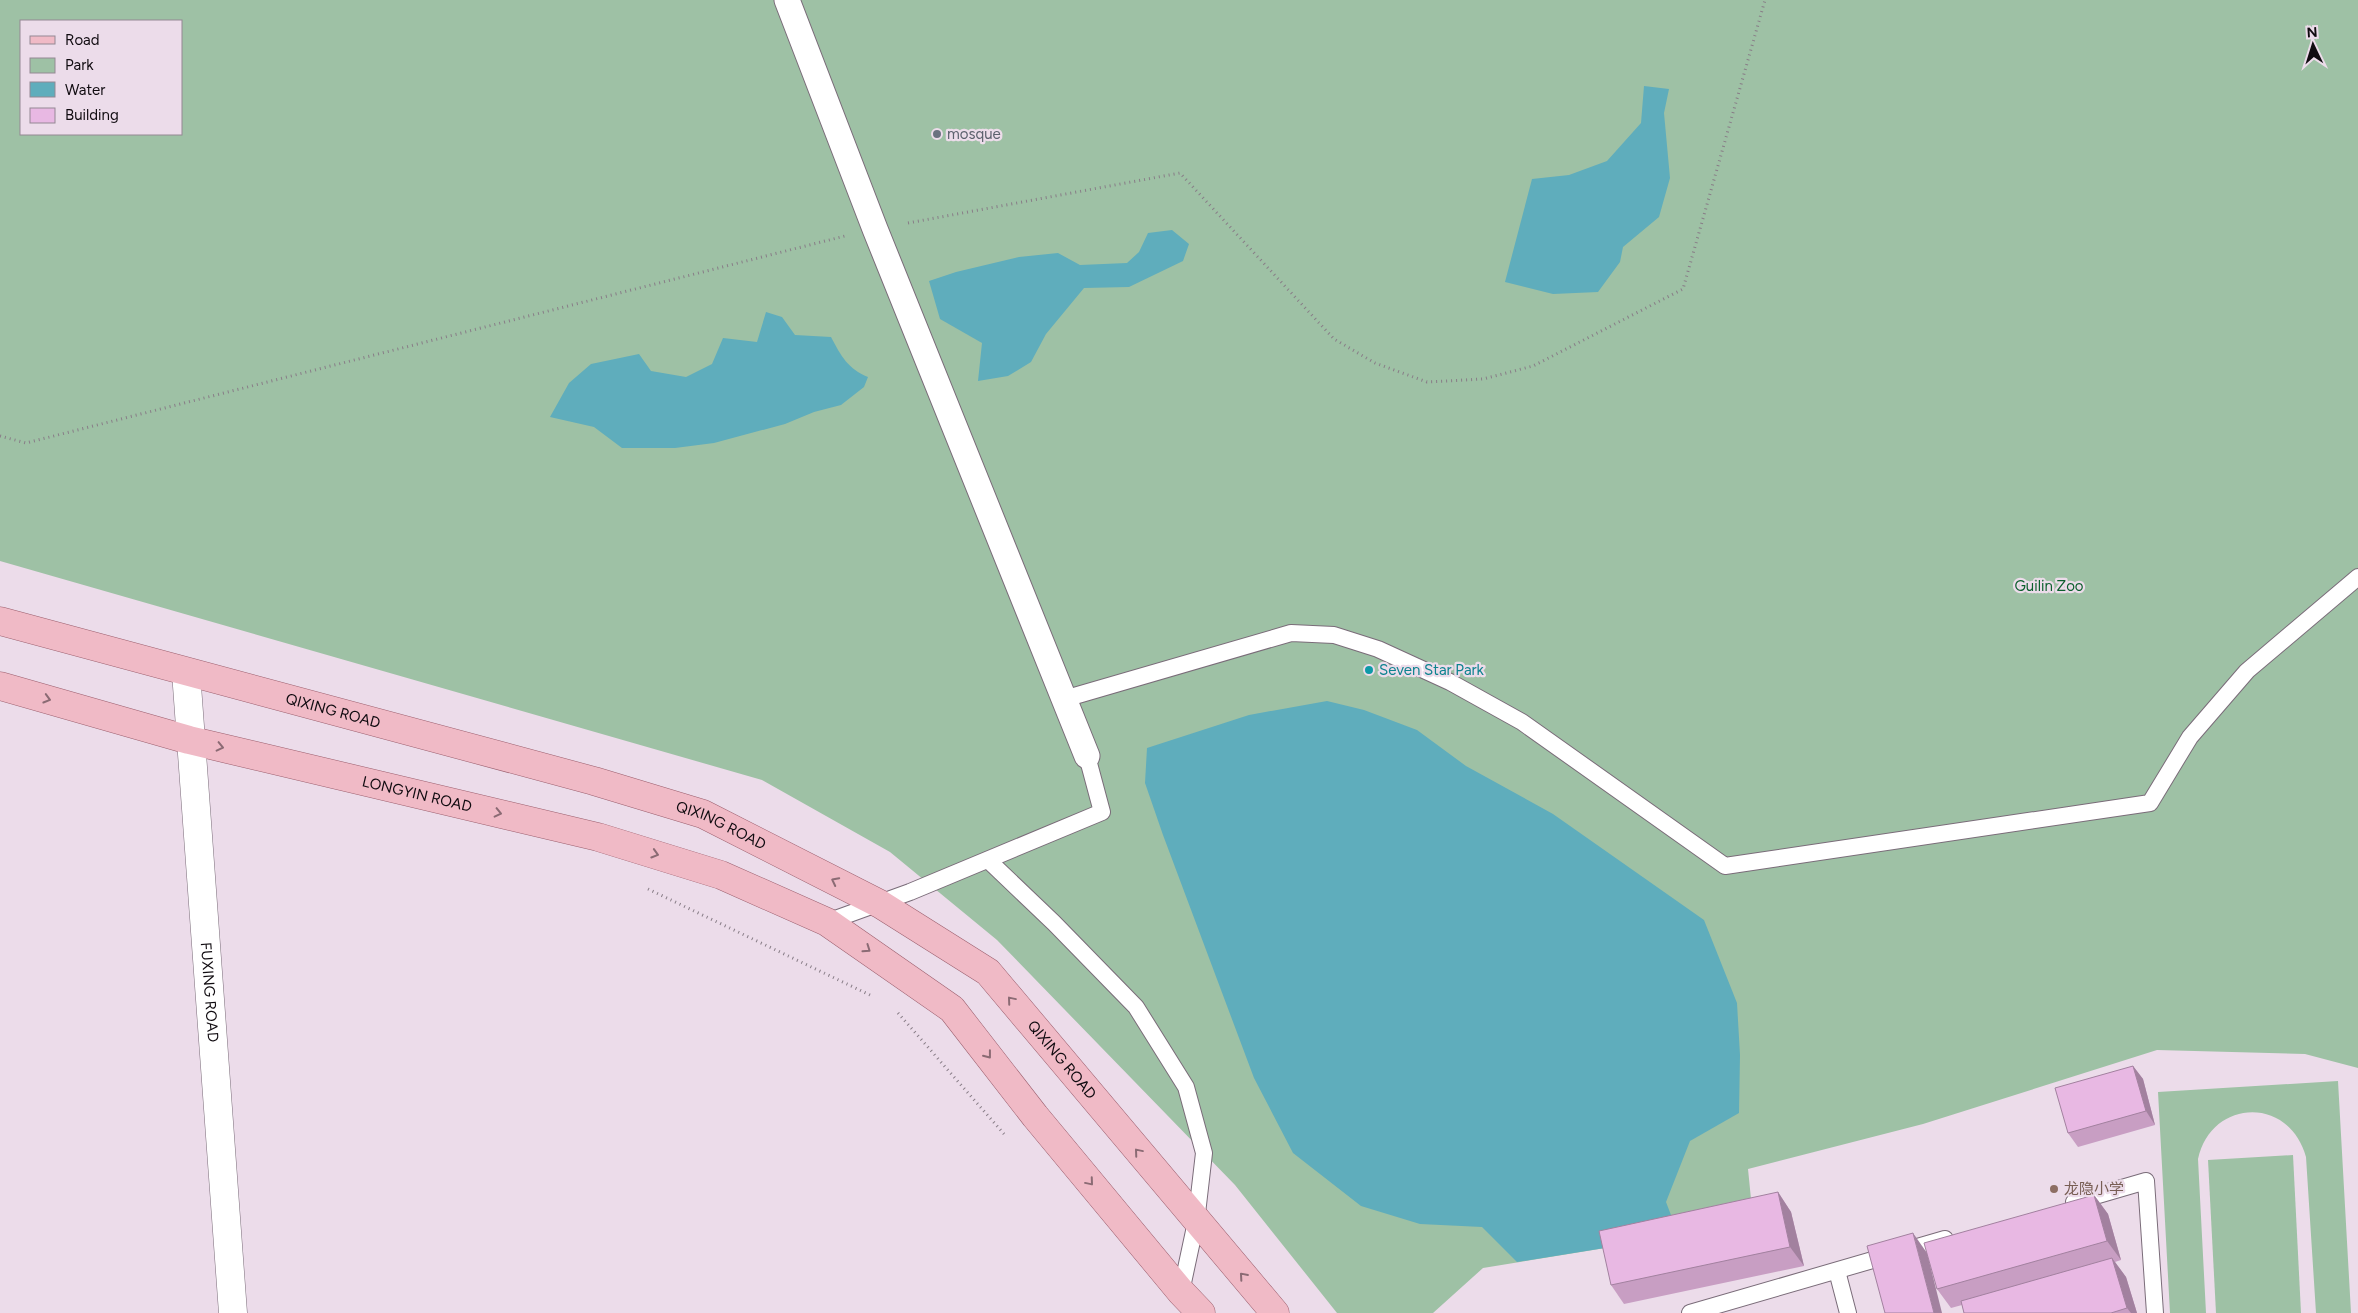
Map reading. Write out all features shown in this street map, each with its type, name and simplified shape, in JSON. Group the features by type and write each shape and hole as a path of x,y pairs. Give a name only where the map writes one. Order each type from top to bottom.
{"main road":[{"name":"QIXING ROAD","path":"0,621 594,781 703,814 880,904 988,972 1196,1222 1275,1313"},
{"name":"FUXING ROAD","path":"186,672 233,1313"},
{"name":"LONGYIN ROAD","path":"0,686 190,740 598,837 721,875 827,922"},
{"path":"827,922 952,1009 1035,1116 1181,1292 1201,1313"}],"street":[{"path":"787,0 875,229 1087,756"}],"lane":[{"path":"1064,700 1291,633 1334,635 1378,649 1450,682 1522,722 1725,866 2150,803 2190,737 2248,671 2358,577"},
{"path":"827,922 880,904 1102,812 1087,756"},
{"path":"988,860 1054,923 1136,1007 1186,1087 1204,1153 1196,1222 1181,1292"},
{"path":"2062,1206 2146,1181 2155,1313"},
{"path":"1690,1313 1958,1235"},
{"path":"1837,1270 1848,1313"}],"path":[{"path":"0,436 26,443 875,229 1180,173 1334,339 1375,363 1428,382 1491,377 1533,366 1683,289 1765,0"},
{"path":"646,888 871,996"},
{"path":"896,1012 1008,1139"}],"green space":[{"name":"Seven Star Park","path":"0,0 2358,0 2358,1068 2305,1054 2157,1050 1923,1124 1748,1169 1752,1209 1679,1236 1483,1268 1433,1313 1337,1313 1235,1185 997,940 890,852 762,780 0,561"},
{"path":"2338,1081 2351,1313 2316,1313 2306,1157 2297,1137 2284,1123 2268,1115 2250,1112 2233,1116 2218,1125 2206,1139 2198,1159 2206,1313 2170,1313 2158,1092"},
{"path":"2293,1155 2301,1313 2216,1313 2208,1160"}],"water":[{"path":"1644,86 1669,89 1664,113 1670,178 1659,217 1623,247 1620,262 1598,292 1553,294 1505,282 1532,179 1569,175 1607,161 1641,123"},
{"path":"1172,230 1189,244 1183,261 1129,287 1084,288 1046,334 1031,362 1008,376 978,381 982,343 940,319 929,281 956,272 1019,257 1058,253 1080,265 1127,263 1139,252 1148,233"},
{"path":"766,312 782,317 795,335 831,337 850,366 868,377 864,387 841,405 814,412 785,424 714,443 675,448 622,448 594,427 550,417 569,383 591,364 639,354 651,371 686,377 712,364 723,338 757,342"},
{"path":"1327,701 1364,710 1417,730 1466,766 1553,814 1704,920 1737,1003 1740,1055 1739,1113 1690,1141 1666,1202 1679,1236 1517,1262 1482,1227 1420,1224 1361,1206 1293,1153 1254,1078 1163,835 1145,783 1147,748 1249,715"}],"building":[{"path":"2133,1066 2146,1111 2068,1133 2055,1088"},
{"path":"1778,1192 1790,1247 1611,1285 1599,1231"},
{"path":"2094,1195 2107,1241 1937,1289 1924,1243"},
{"path":"1913,1233 1934,1313 1885,1313 1867,1246"},
{"path":"2112,1258 2127,1308 2111,1313 1964,1313 1961,1301"}],"place":[{"name":"mosque","path":"937,134"},
{"name":"Seven Star Park","path":"1369,670"},
{"name":"龙隐小学","path":"2054,1189"}],"park label":[{"name":"Guilin Zoo","path":"2049,586"}]}
